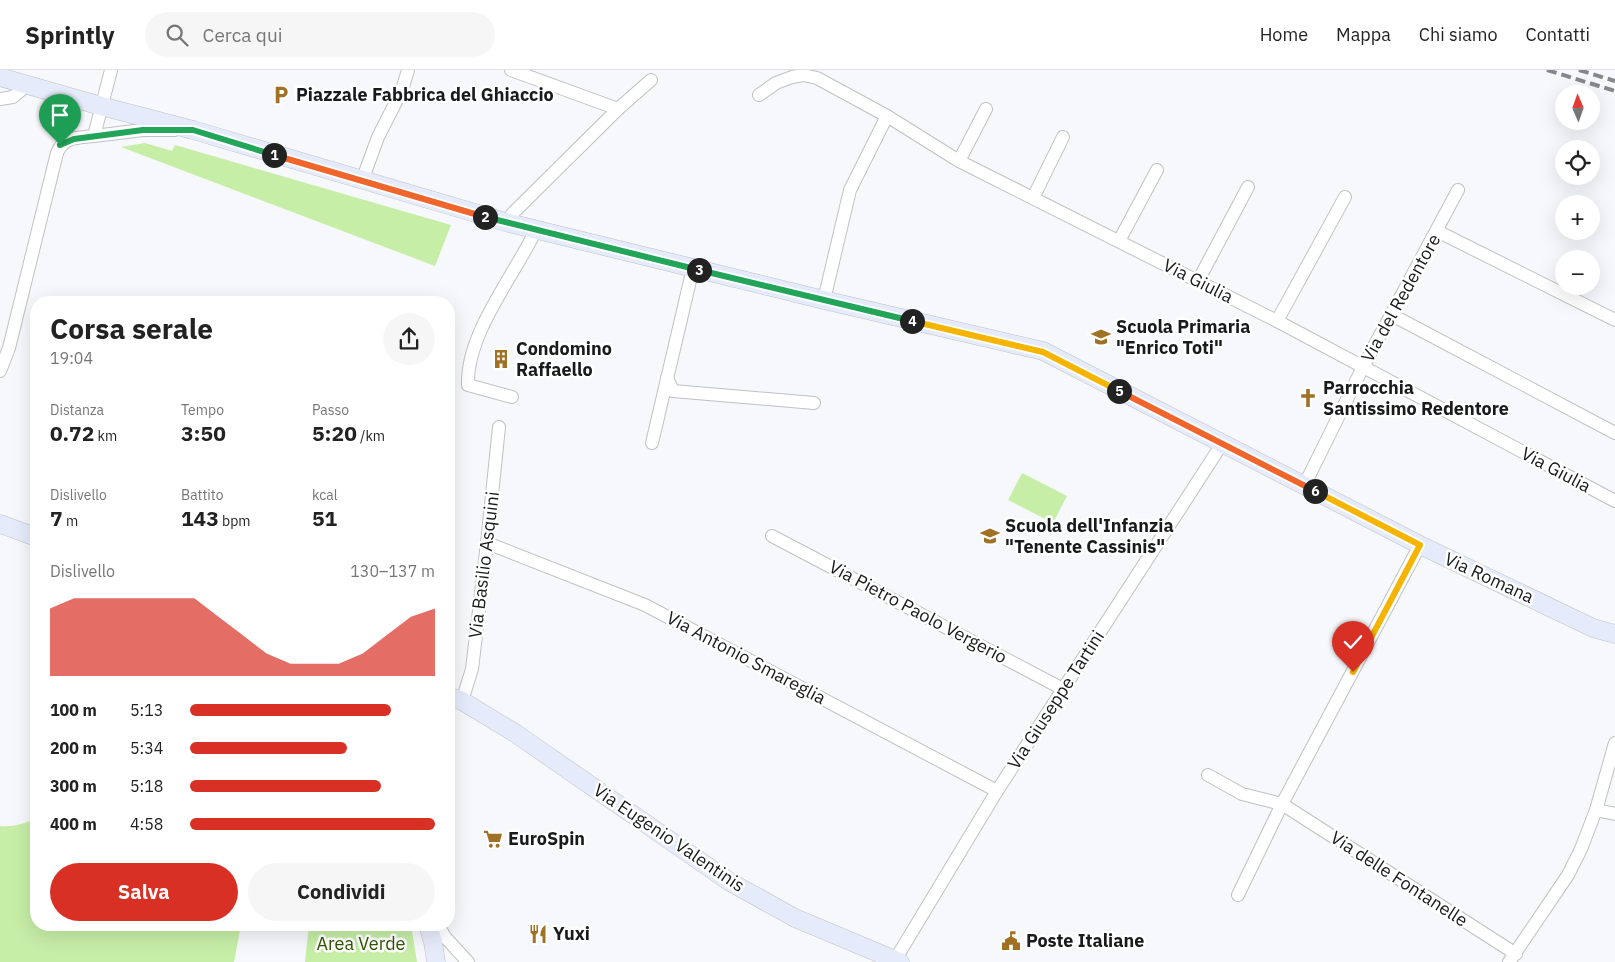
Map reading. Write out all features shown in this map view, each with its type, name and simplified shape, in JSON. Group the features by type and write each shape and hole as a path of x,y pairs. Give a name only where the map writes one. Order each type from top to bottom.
{"street":[{"path":"94,136 111,70"},
{"path":"362,181 378,137 402,90 408,70"},
{"path":"511,70 618,109"},
{"name":"Via Giulia","path":"759,95 776,82 792,77 803,75 817,78 887,116 959,161 1277,321 1615,502"},
{"name":"Via Romana","path":"0,77 26,86 193,130 509,223 1043,352 1420,545 1594,628 1615,634"},
{"path":"509,223 512,214 618,109 651,80"},
{"path":"0,99 12,97 26,86"},
{"path":"959,161 986,109"},
{"path":"824,300 850,190 887,116"},
{"path":"0,371 9,348 60,145 68,140 143,130 193,130"},
{"path":"1034,198 1064,137"},
{"path":"1119,241 1157,170"},
{"path":"1198,281 1248,187"},
{"name":"Via del Redentore","path":"1304,486 1363,367 1458,190"},
{"path":"1277,321 1344,197"},
{"path":"512,397 468,385 468,374 478,335 536,230"},
{"path":"1437,231 1615,320"},
{"path":"652,443 693,268"},
{"path":"1392,315 1615,433"},
{"path":"667,378 673,391 814,403"},
{"name":"Via Basilio Asquini","path":"455,698 472,669 498,427"},
{"name":"Via Giuseppe Tartini","path":"898,961 997,792 1222,444"},
{"path":"0,524 30,535"},
{"name":"Via Pietro Paolo Vergerio","path":"772,536 1063,689"},
{"name":"Via Antonio Smareglia","path":"487,543 646,605 997,792"},
{"path":"1238,895 1282,804 1420,545"},
{"name":"Via Eugenio Valentinis","path":"455,698 515,732 730,882 795,918 898,961"},
{"path":"1512,958 1568,875 1581,849 1596,810 1615,743"},
{"name":"Via delle Fontanelle","path":"1208,774 1242,794 1282,804 1512,958"},
{"path":"1596,810 1615,814"},
{"path":"430,931 436,962"},
{"path":"442,931 468,962"}],"green space":[{"path":"145,143 172,151 175,145 451,225 435,266 121,147"},
{"path":"1022,473 1067,496 1053,523 1008,500"},
{"path":"30,821 30,931 240,931 234,962 0,962 0,826 19,825"},
{"name":"Area Verde","path":"308,931 412,931 417,962 305,962"}],"railway":[{"path":"1547,70 1615,91"},
{"path":"1579,70 1615,81"}],"place":[{"name":"Piazzale Fabbrica del Ghiaccio","path":"281,95"},
{"name":"Scuola Primaria \"Enrico Toti\"","path":"1101,337"},
{"name":"Condomino Raffaello","path":"501,359"},
{"name":"Parrocchia Santissimo Redentore","path":"1308,398"},
{"name":"Scuola dell'Infanzia \"Tenente Cassinis\"","path":"990,536"},
{"name":"EuroSpin","path":"493,839"},
{"name":"Yuxi","path":"538,934"},
{"name":"Poste Italiane","path":"1011,941"}],"route":[{"path":"60,145 68,140 143,130 193,130 509,223 1043,352 1420,545 1353,672"}]}
